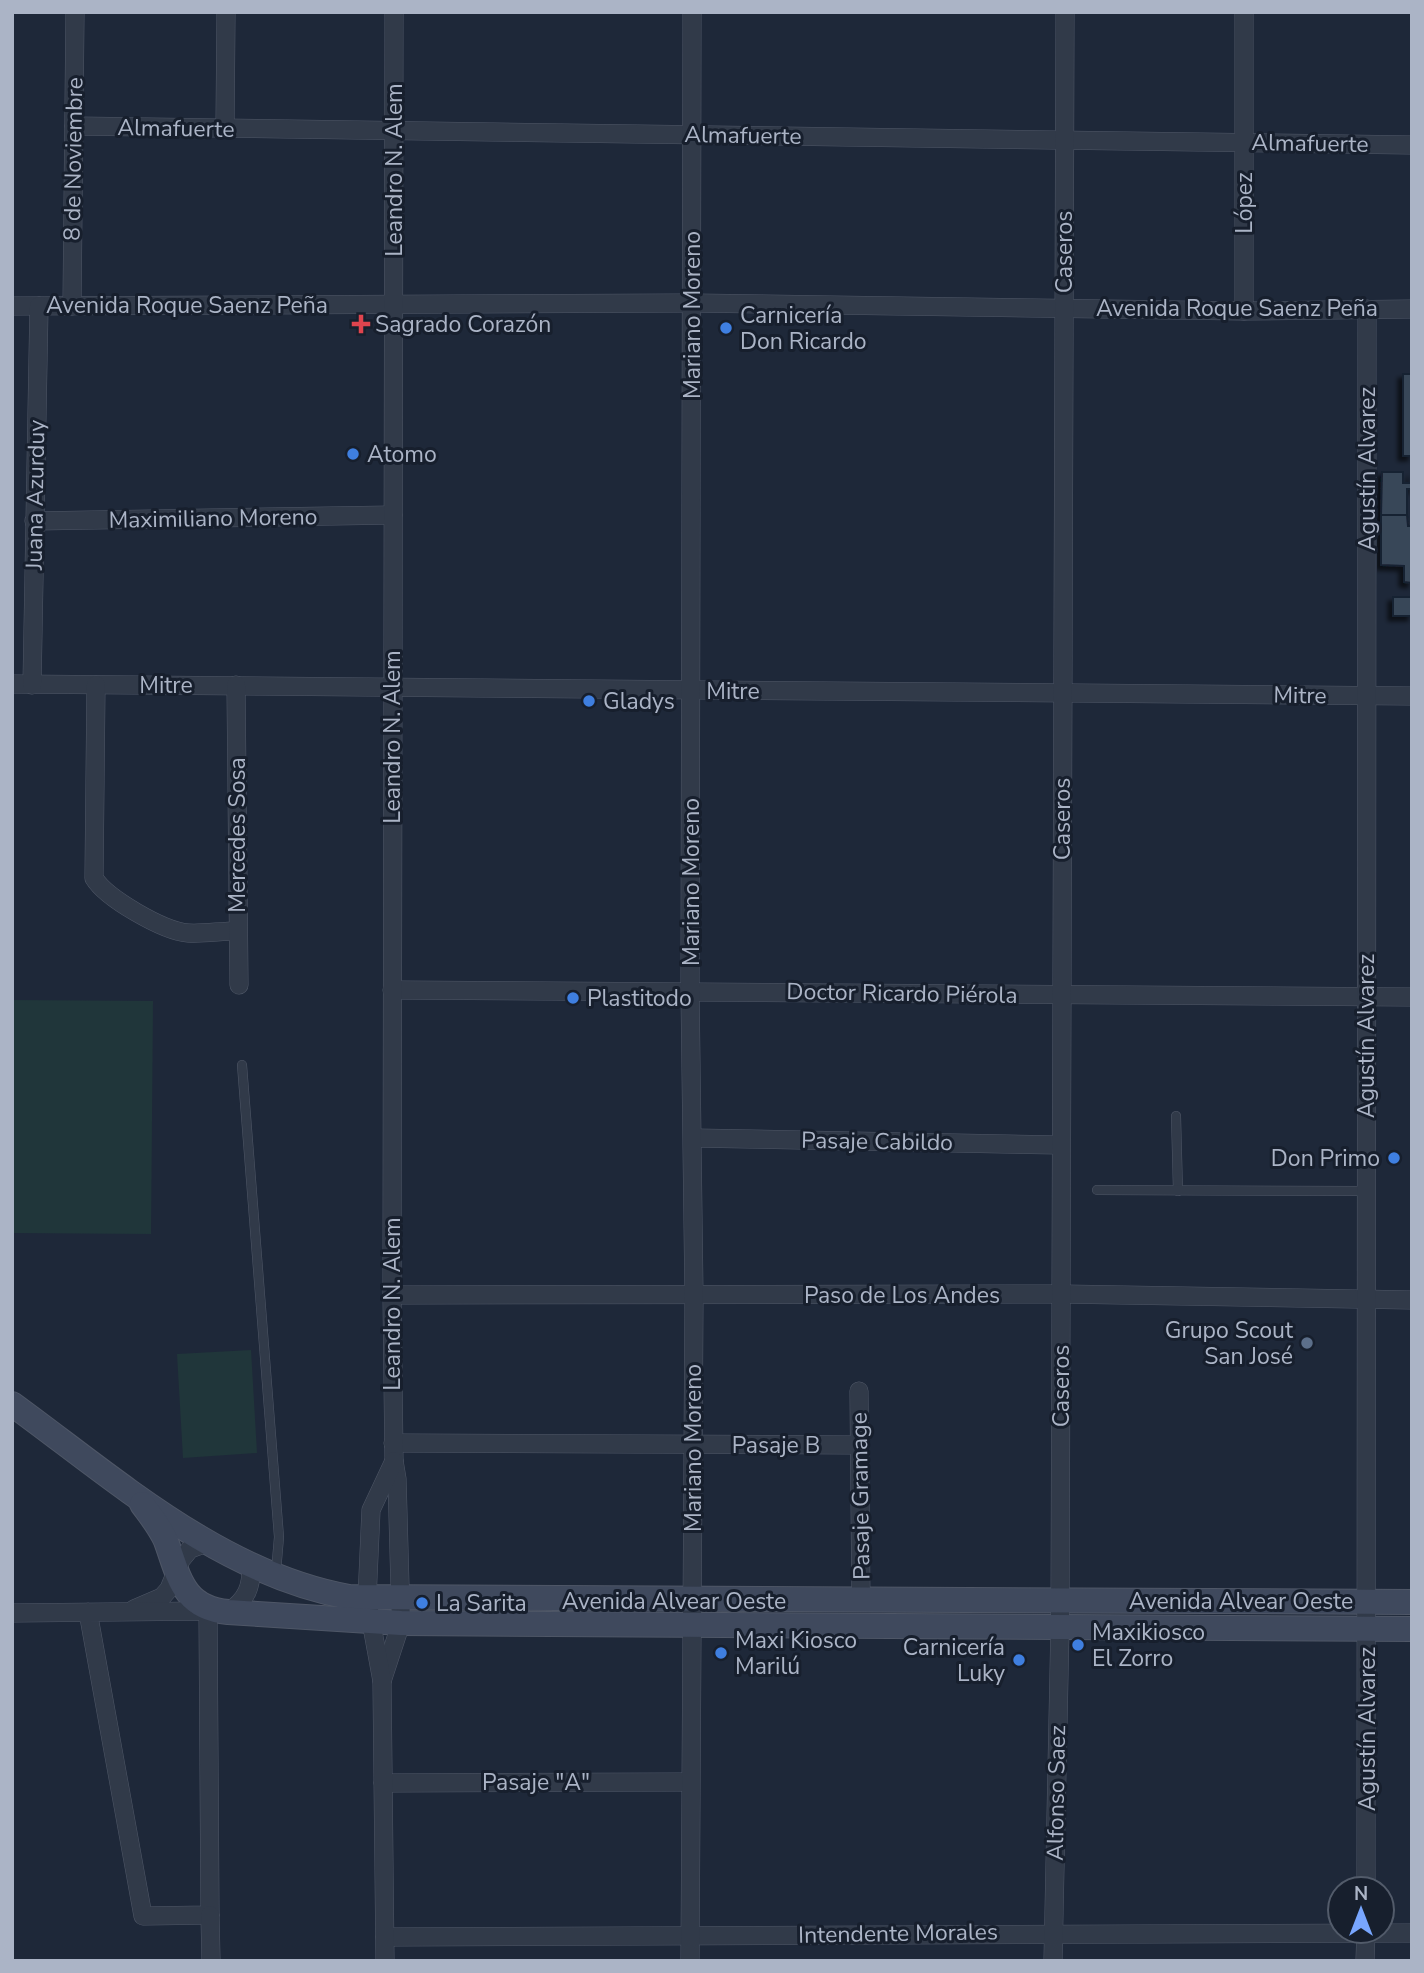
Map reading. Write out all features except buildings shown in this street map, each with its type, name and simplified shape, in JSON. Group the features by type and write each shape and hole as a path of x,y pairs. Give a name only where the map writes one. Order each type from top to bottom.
{"main road":[{"name":"Avenida Alvear Oeste","path":"12,1404 133,1492 209,1542 275,1577 370,1611"},
{"path":"133,1492 158,1527 176,1575 188,1593 218,1611"},
{"name":"Avenida Alvear Oeste","path":"692,1613 861,1601 1412,1602"},
{"name":"Avenida Alvear Oeste","path":"218,1611 692,1613 1060,1626 1412,1629"}],"street":[{"name":"8 de Noviembre","path":"72,306 75,12"},
{"path":"225,128 226,12"},
{"name":"Leandro N. Alem","path":"382,1681 401,1612 397,1479 393,1452 392,1295 394,12"},
{"name":"Mariano Moreno","path":"690,1961 694,1296 690,990 692,12"},
{"name":"Caseros","path":"1060,1626 1065,12"},
{"name":"López","path":"1244,12 1244,311"},
{"name":"Almafuerte","path":"74,126 1412,145"},
{"name":"Avenida Roque Saenz Peña","path":"12,306 692,303 1244,311 1412,309"},
{"name":"Juana Azurduy","path":"32,685 39,306"},
{"name":"Agustín Alvarez","path":"1366,1875 1364,1300 1367,309"},
{"name":"Maximiliano Moreno","path":"34,521 393,515"},
{"name":"Mitre","path":"12,684 1412,696"},
{"path":"96,685 93,878 100,889 165,928 186,933 237,930"},
{"name":"Mercedes Sosa","path":"236,685 239,985"},
{"name":"Doctor Ricardo Piérola","path":"392,990 1412,997"},
{"name":"Pasaje Cabildo","path":"693,1138 1060,1145"},
{"name":"Paso de Los Andes","path":"392,1295 1062,1294 1412,1300"},
{"name":"Pasaje Gramage","path":"859,1391 861,1601"},
{"name":"Pasaje B","path":"393,1452 692,1444 859,1446"},
{"name":"Leandro N. Alem","path":"385,1961 382,1681 370,1611 371,1510 393,1452"},
{"path":"124,1612 162,1597 176,1575 181,1560 190,1549 209,1542"},
{"path":"12,1613 218,1611 241,1603 252,1580 251,1564"},
{"path":"211,1961 218,1611"},
{"path":"88,1612 143,1916 210,1915"},
{"name":"Alfonso Saez","path":"1053,1961 1060,1626"},
{"name":"Pasaje \"A\"","path":"383,1783 689,1782"},
{"name":"Intendente Morales","path":"385,1937 1326,1932"}],"lane":[{"path":"242,1065 279,1537 275,1577"},
{"path":"1176,1116 1178,1191"},
{"path":"1097,1190 1365,1191"}],"green space":[{"path":"12,1000 153,1001 151,1234 12,1233"},
{"path":"251,1350 257,1453 183,1458 177,1354"}],"place":[{"name":"Sagrado Corazón","path":"361,324"},
{"name":"Carnicería Don Ricardo","path":"726,328"},
{"name":"Atomo","path":"353,454"},
{"name":"Gladys","path":"589,701"},
{"name":"Plastitodo","path":"573,998"},
{"name":"Don Primo","path":"1394,1158"},
{"name":"Grupo Scout San José","path":"1307,1343"},
{"name":"La Sarita","path":"422,1603"},
{"name":"Maxikiosco El Zorro","path":"1078,1645"},
{"name":"Maxi Kiosco Marilú","path":"721,1653"},
{"name":"Carnicería Luky","path":"1019,1660"}]}
